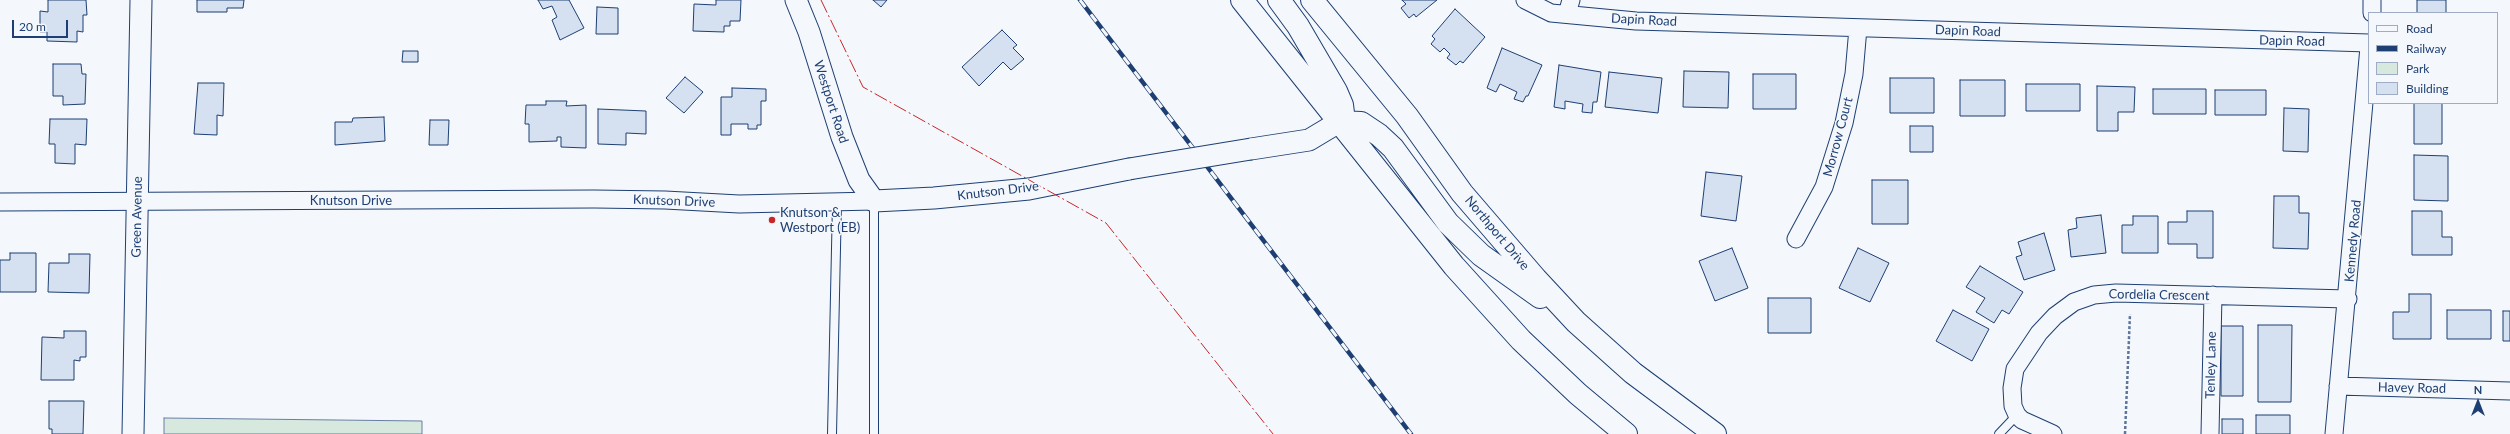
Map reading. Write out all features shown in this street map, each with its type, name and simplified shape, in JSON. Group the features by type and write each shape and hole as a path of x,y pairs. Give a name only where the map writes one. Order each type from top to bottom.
{"main road":[{"path":"1242,0 1454,266 1520,340 1578,394 1626,434"},
{"path":"1279,0 1298,26 1336,91 1342,105 1343,114 1339,122"},
{"name":"Northport Drive","path":"1312,0 1407,116 1462,193 1536,280 1576,322 1633,373 1715,434"},
{"path":"1339,122 1361,123 1379,135 1393,148 1448,223 1481,255 1576,322"}],"street":[{"name":"Green Avenue","path":"132,434 141,0"},
{"name":"Westport Road","path":"796,0 809,32 842,137 859,180 874,201"},
{"name":"Dapin Road","path":"1525,0 1551,13 1569,7 1636,21 2368,43"},
{"path":"2372,0 2372,12"},
{"name":"Morrow Court","path":"1796,239 1824,187 1844,123 1854,74 1858,28"},
{"name":"Kennedy Road","path":"2334,434 2348,299 2368,59"},
{"name":"Knutson Drive","path":"0,202 610,199 739,204 934,198 1029,189 1129,169 1309,140 1339,122"},
{"name":"Cordelia Crescent","path":"2015,410 2012,388 2015,369 2039,333 2055,316 2074,302 2094,295 2116,293 2348,299"},
{"name":"Tenley Lane","path":"2210,434 2213,295"},
{"name":"Havey Road","path":"2338,386 2510,390"},
{"path":"2015,410 2022,420 2053,434"}],"lane":[{"path":"874,201 874,434"},
{"path":"832,434 837,202"},
{"path":"1999,434 2015,410"}],"path":[{"path":"2125,434 2130,314"}],"green space":[{"path":"164,418 422,421 422,434 164,434"}],"building":[{"path":"48,0 86,0 87,15 83,15 83,32 77,31 77,42 47,41 47,32 40,32 40,11 48,12"},
{"path":"197,0 244,0 243,8 227,8 227,12 197,12"},
{"path":"538,0 569,0 584,28 560,40 552,20 557,17 552,6 543,9"},
{"path":"716,0 741,0 740,21 730,21 730,26 724,26 724,32 693,31 694,4 716,5"},
{"path":"873,0 887,0 881,7"},
{"path":"1402,0 1437,0 1416,17 1414,14 1409,18 1401,8 1406,4"},
{"path":"2417,0 2446,0 2446,12 2417,12"},
{"path":"597,7 618,8 618,34 596,34"},
{"path":"1455,9 1485,37 1463,63 1460,61 1456,65 1447,58 1450,54 1444,48 1440,52 1431,44 1435,39 1432,36"},
{"path":"1002,30 1017,45 1013,48 1024,59 1011,70 1003,62 979,86 962,67"},
{"path":"1502,48 1542,65 1528,96 1526,96 1523,102 1514,99 1517,92 1500,84 1496,92 1487,88"},
{"path":"403,51 418,51 418,62 402,62"},
{"path":"53,64 81,64 82,74 86,74 85,104 63,105 63,96 53,96"},
{"path":"1559,65 1601,72 1597,102 1593,102 1592,113 1582,112 1583,104 1565,101 1565,109 1554,107"},
{"path":"1684,71 1729,72 1728,108 1683,107"},
{"path":"1609,72 1662,78 1658,113 1605,107"},
{"path":"1753,74 1796,74 1796,109 1753,109"},
{"path":"685,77 703,92 684,113 666,98"},
{"path":"1890,78 1934,78 1934,113 1890,113"},
{"path":"1960,80 2005,80 2005,116 1960,116"},
{"path":"198,83 224,83 223,116 217,115 217,135 194,134"},
{"path":"2026,84 2080,84 2080,111 2026,111"},
{"path":"2097,86 2135,87 2134,112 2118,112 2118,131 2097,131"},
{"path":"732,88 766,89 766,101 761,101 761,125 757,125 757,129 748,129 748,124 731,124 731,135 721,135 721,97 732,97"},
{"path":"2153,89 2206,89 2206,114 2153,114"},
{"path":"2215,90 2266,90 2266,115 2215,115"},
{"path":"546,101 567,101 566,106 586,105 586,148 561,147 561,137 557,137 557,141 529,142 529,124 525,124 526,105 546,105"},
{"path":"2414,104 2442,104 2442,144 2414,144"},
{"path":"2284,108 2309,109 2308,152 2283,151"},
{"path":"598,109 646,111 646,134 626,133 626,145 598,144"},
{"path":"384,117 385,141 335,145 335,122 352,122 353,118"},
{"path":"50,119 87,119 86,145 75,144 75,164 55,163 55,144 49,144"},
{"path":"430,120 449,120 448,145 429,145"},
{"path":"1910,126 1933,126 1933,152 1910,152"},
{"path":"2414,155 2448,156 2448,201 2414,200"},
{"path":"1706,172 1742,176 1736,221 1701,216"},
{"path":"1872,180 1908,180 1908,224 1872,224"},
{"path":"2274,196 2299,196 2299,213 2309,213 2308,249 2273,248"},
{"path":"2187,211 2213,211 2213,258 2197,258 2197,244 2168,244 2168,222 2187,222"},
{"path":"2412,211 2442,211 2442,237 2452,237 2452,255 2412,255"},
{"path":"2101,215 2106,253 2071,257 2068,230 2077,228 2076,218"},
{"path":"2133,216 2158,216 2158,253 2122,253 2122,225 2133,225"},
{"path":"2044,233 2055,270 2024,280 2016,257 2022,255 2018,242"},
{"path":"1732,248 1748,288 1715,301 1699,261"},
{"path":"1858,248 1889,263 1870,302 1839,288"},
{"path":"10,253 36,253 36,292 0,292 0,260 10,260"},
{"path":"69,254 90,254 89,293 48,292 49,263 69,263"},
{"path":"1980,266 2023,292 2009,314 2002,310 1994,323 1976,312 1985,298 1966,287"},
{"path":"2409,294 2431,294 2431,339 2393,339 2393,312 2409,312"},
{"path":"1768,298 1811,298 1811,333 1768,333"},
{"path":"1953,310 1989,329 1972,361 1936,341"},
{"path":"2447,310 2491,310 2491,339 2447,339"},
{"path":"2503,311 2510,311 2510,341 2503,341"},
{"path":"2258,325 2292,325 2291,402 2258,402"},
{"path":"2221,326 2243,326 2243,396 2221,396"},
{"path":"64,331 86,331 86,357 80,357 80,361 74,360 74,380 41,380 42,337 64,338"},
{"path":"49,401 84,401 83,434 52,434 52,429 49,429"},
{"path":"2256,415 2290,415 2290,434 2256,434"},
{"path":"2222,419 2243,419 2243,434 2222,434"}],"railway":[{"path":"1080,0 1411,434"}],"power":[{"path":"821,0 863,87 1106,223 1273,434"}],"place":[{"name":"Knutson & Westport (EB)","path":"772,220"}]}
